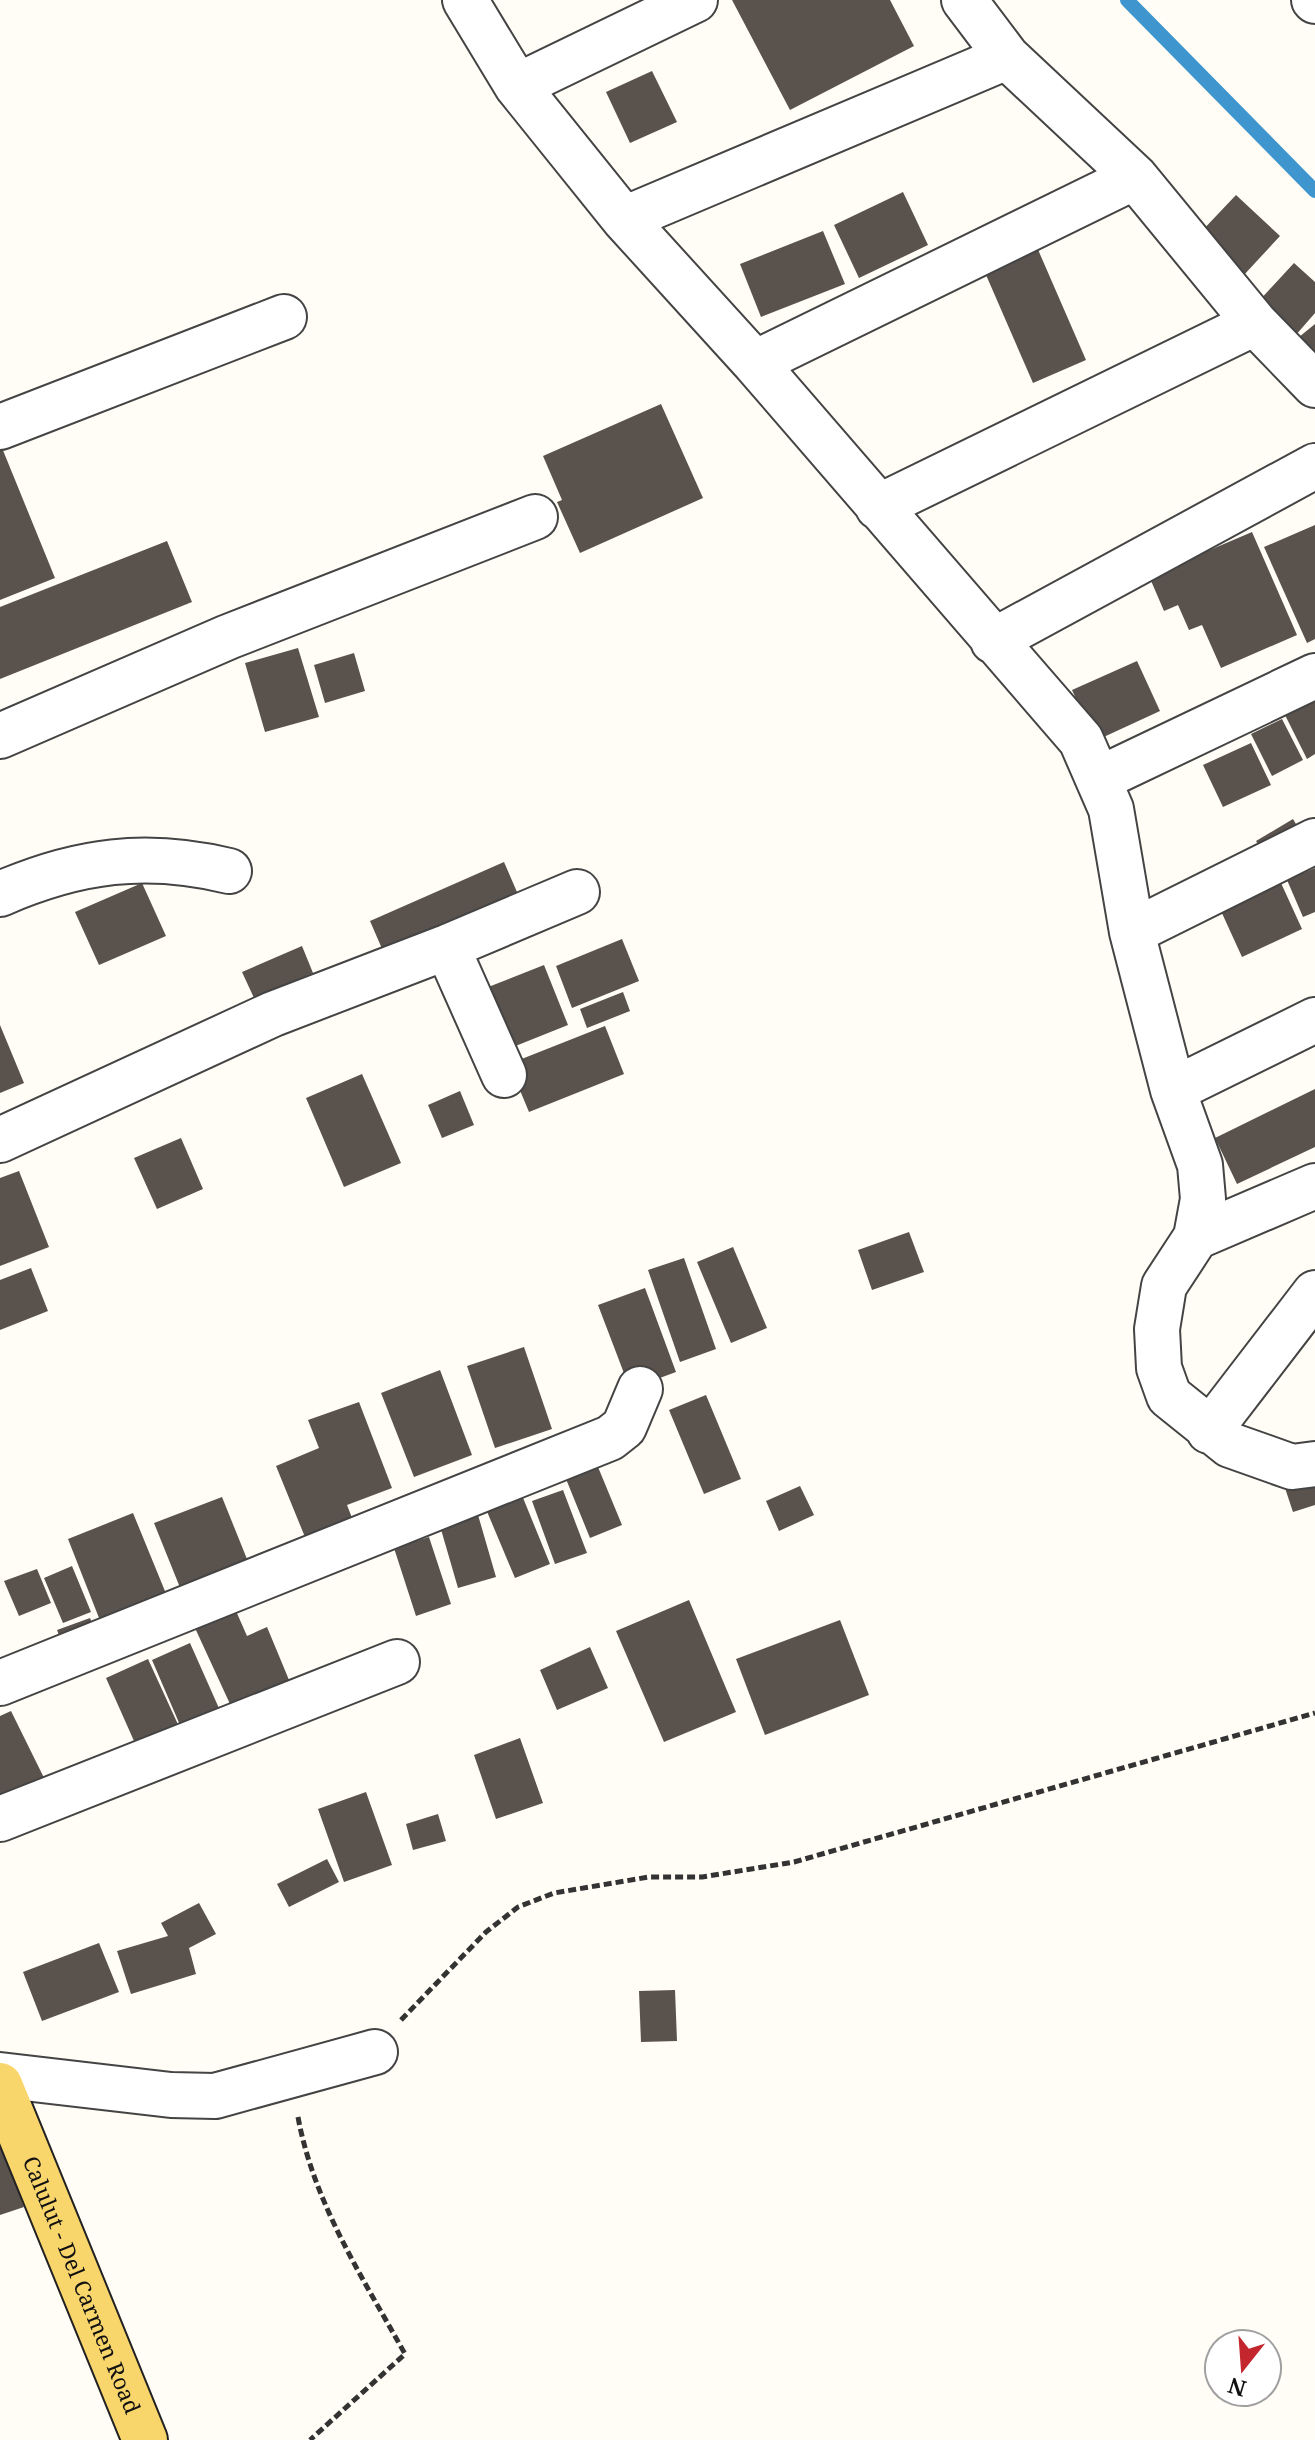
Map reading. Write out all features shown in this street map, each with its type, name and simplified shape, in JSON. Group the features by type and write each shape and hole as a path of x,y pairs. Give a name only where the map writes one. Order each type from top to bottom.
{"main road":[{"name":"Calulut - Del Carmen Road","path":"0,2085 145,2440"}],"street":[{"path":"465,0 517,86 624,219 755,363 1081,740 1111,809 1132,932 1173,1090 1200,1165 1203,1199 1196,1237 1164,1286 1157,1329 1159,1368 1169,1396 1230,1445 1265,1460 1292,1467 1315,1464"},
{"path":"517,86 695,0"},
{"path":"964,0 1007,57 1135,177 1255,323 1315,385"},
{"path":"624,219 1007,57"},
{"path":"755,363 1135,177"},
{"path":"0,427 284,317"},
{"path":"878,507 1255,323"},
{"path":"993,641 1315,466"},
{"path":"0,736 228,637 535,517"},
{"path":"1099,779 1315,676"},
{"path":"1132,932 1315,841"},
{"path":"0,894 48,873 94,862 186,861 229,871"},
{"path":"0,1140 273,1014 447,947 577,892"},
{"path":"447,947 504,1075"},
{"path":"1173,1090 1315,1020"},
{"path":"1196,1237 1315,1186"},
{"path":"1209,1431 1315,1293"},
{"path":"0,1683 610,1438 624,1427 640,1389"},
{"path":"0,1819 397,1662"},
{"path":"0,2075 171,2095 215,2096 375,2052"}],"path":[{"path":"375,2052 486,1932 518,1907 554,1893 649,1877 702,1877 794,1862 1315,1713"},
{"path":"307,2073 297,2113 306,2161 329,2216 405,2354 310,2440"}],"building":[{"path":"732,0 890,0 914,46 790,110"},
{"path":"652,71 677,122 630,143 606,92"},
{"path":"903,192 928,245 859,278 834,225"},
{"path":"1236,195 1280,236 1243,276 1199,234"},
{"path":"823,231 845,284 761,317 740,264"},
{"path":"1036,245 1086,360 1033,383 983,268"},
{"path":"1294,263 1315,282 1315,313 1295,336 1258,302"},
{"path":"1315,324 1315,355 1299,337"},
{"path":"661,404 703,498 580,553 557,502 562,500 543,456"},
{"path":"0,443 55,578 0,600"},
{"path":"1315,525 1315,639 1307,643 1264,547"},
{"path":"1252,532 1297,635 1221,668 1202,625 1189,630 1178,605 1164,611 1149,576"},
{"path":"167,541 192,602 0,679 0,607"},
{"path":"298,648 319,717 265,732 245,663"},
{"path":"354,653 365,691 325,703 314,665"},
{"path":"1137,661 1160,711 1095,741 1072,690"},
{"path":"1315,691 1315,754 1307,759 1281,707"},
{"path":"1282,719 1303,760 1272,776 1251,734"},
{"path":"1251,743 1271,785 1223,807 1203,765"},
{"path":"1293,819 1303,836 1267,858 1256,841"},
{"path":"504,862 517,892 383,951 370,921"},
{"path":"1315,868 1315,912 1303,917 1287,880"},
{"path":"142,883 166,936 99,965 75,912"},
{"path":"1281,883 1302,929 1242,957 1221,911"},
{"path":"622,939 639,981 572,1008 556,966"},
{"path":"302,946 313,973 254,998 242,972"},
{"path":"544,965 568,1025 498,1053 473,993"},
{"path":"623,992 630,1011 587,1028 580,1009"},
{"path":"0,1025 24,1083 0,1093"},
{"path":"605,1026 624,1074 529,1112 509,1064"},
{"path":"362,1074 401,1163 344,1187 306,1098"},
{"path":"1315,1089 1315,1147 1237,1184 1215,1138"},
{"path":"460,1091 474,1125 442,1138 428,1105"},
{"path":"181,1138 203,1189 157,1209 134,1158"},
{"path":"19,1171 49,1247 0,1266 0,1178"},
{"path":"909,1232 924,1272 872,1290 858,1250"},
{"path":"733,1247 767,1328 731,1343 697,1262"},
{"path":"684,1258 716,1349 680,1362 648,1270"},
{"path":"31,1268 48,1311 0,1330 0,1280"},
{"path":"645,1288 676,1372 630,1389 598,1305"},
{"path":"524,1347 552,1429 495,1448 467,1366"},
{"path":"440,1370 472,1455 414,1477 381,1393"},
{"path":"706,1395 741,1479 704,1494 669,1410"},
{"path":"359,1402 392,1488 347,1505 354,1523 307,1542 276,1466 319,1448 308,1420"},
{"path":"598,1467 622,1525 590,1538 566,1479"},
{"path":"1315,1475 1315,1505 1293,1512 1284,1485"},
{"path":"800,1486 814,1515 779,1531 766,1501"},
{"path":"519,1488 550,1564 515,1578 483,1502"},
{"path":"563,1490 587,1553 555,1564 532,1501"},
{"path":"222,1497 249,1564 181,1590 154,1523"},
{"path":"476,1508 496,1577 458,1588 438,1519"},
{"path":"133,1513 167,1596 101,1623 68,1539"},
{"path":"429,1537 451,1604 416,1616 394,1548"},
{"path":"72,1566 91,1612 63,1623 44,1578"},
{"path":"37,1569 51,1603 19,1616 4,1581"},
{"path":"689,1600 736,1712 664,1742 616,1631"},
{"path":"236,1611 247,1636 267,1627 294,1692 236,1717 195,1628"},
{"path":"90,1618 98,1638 65,1651 57,1630"},
{"path":"840,1620 869,1695 765,1735 736,1659"},
{"path":"190,1643 222,1715 183,1732 152,1660"},
{"path":"590,1647 608,1688 557,1710 540,1670"},
{"path":"148,1659 181,1731 138,1750 106,1678"},
{"path":"11,1711 50,1790 0,1813 0,1716"},
{"path":"520,1738 543,1803 496,1819 474,1755"},
{"path":"366,1792 392,1865 344,1882 318,1809"},
{"path":"438,1814 446,1841 413,1850 406,1824"},
{"path":"327,1859 339,1882 289,1907 277,1884"},
{"path":"199,1903 216,1934 189,1948 196,1974 131,1994 117,1951 168,1936 161,1923"},
{"path":"99,1943 119,1992 42,2021 23,1972"},
{"path":"675,1990 677,2041 641,2042 639,1991"},
{"path":"0,2136 24,2207 0,2215"}],"waterway":[{"path":"1127,0 1315,191"}]}
